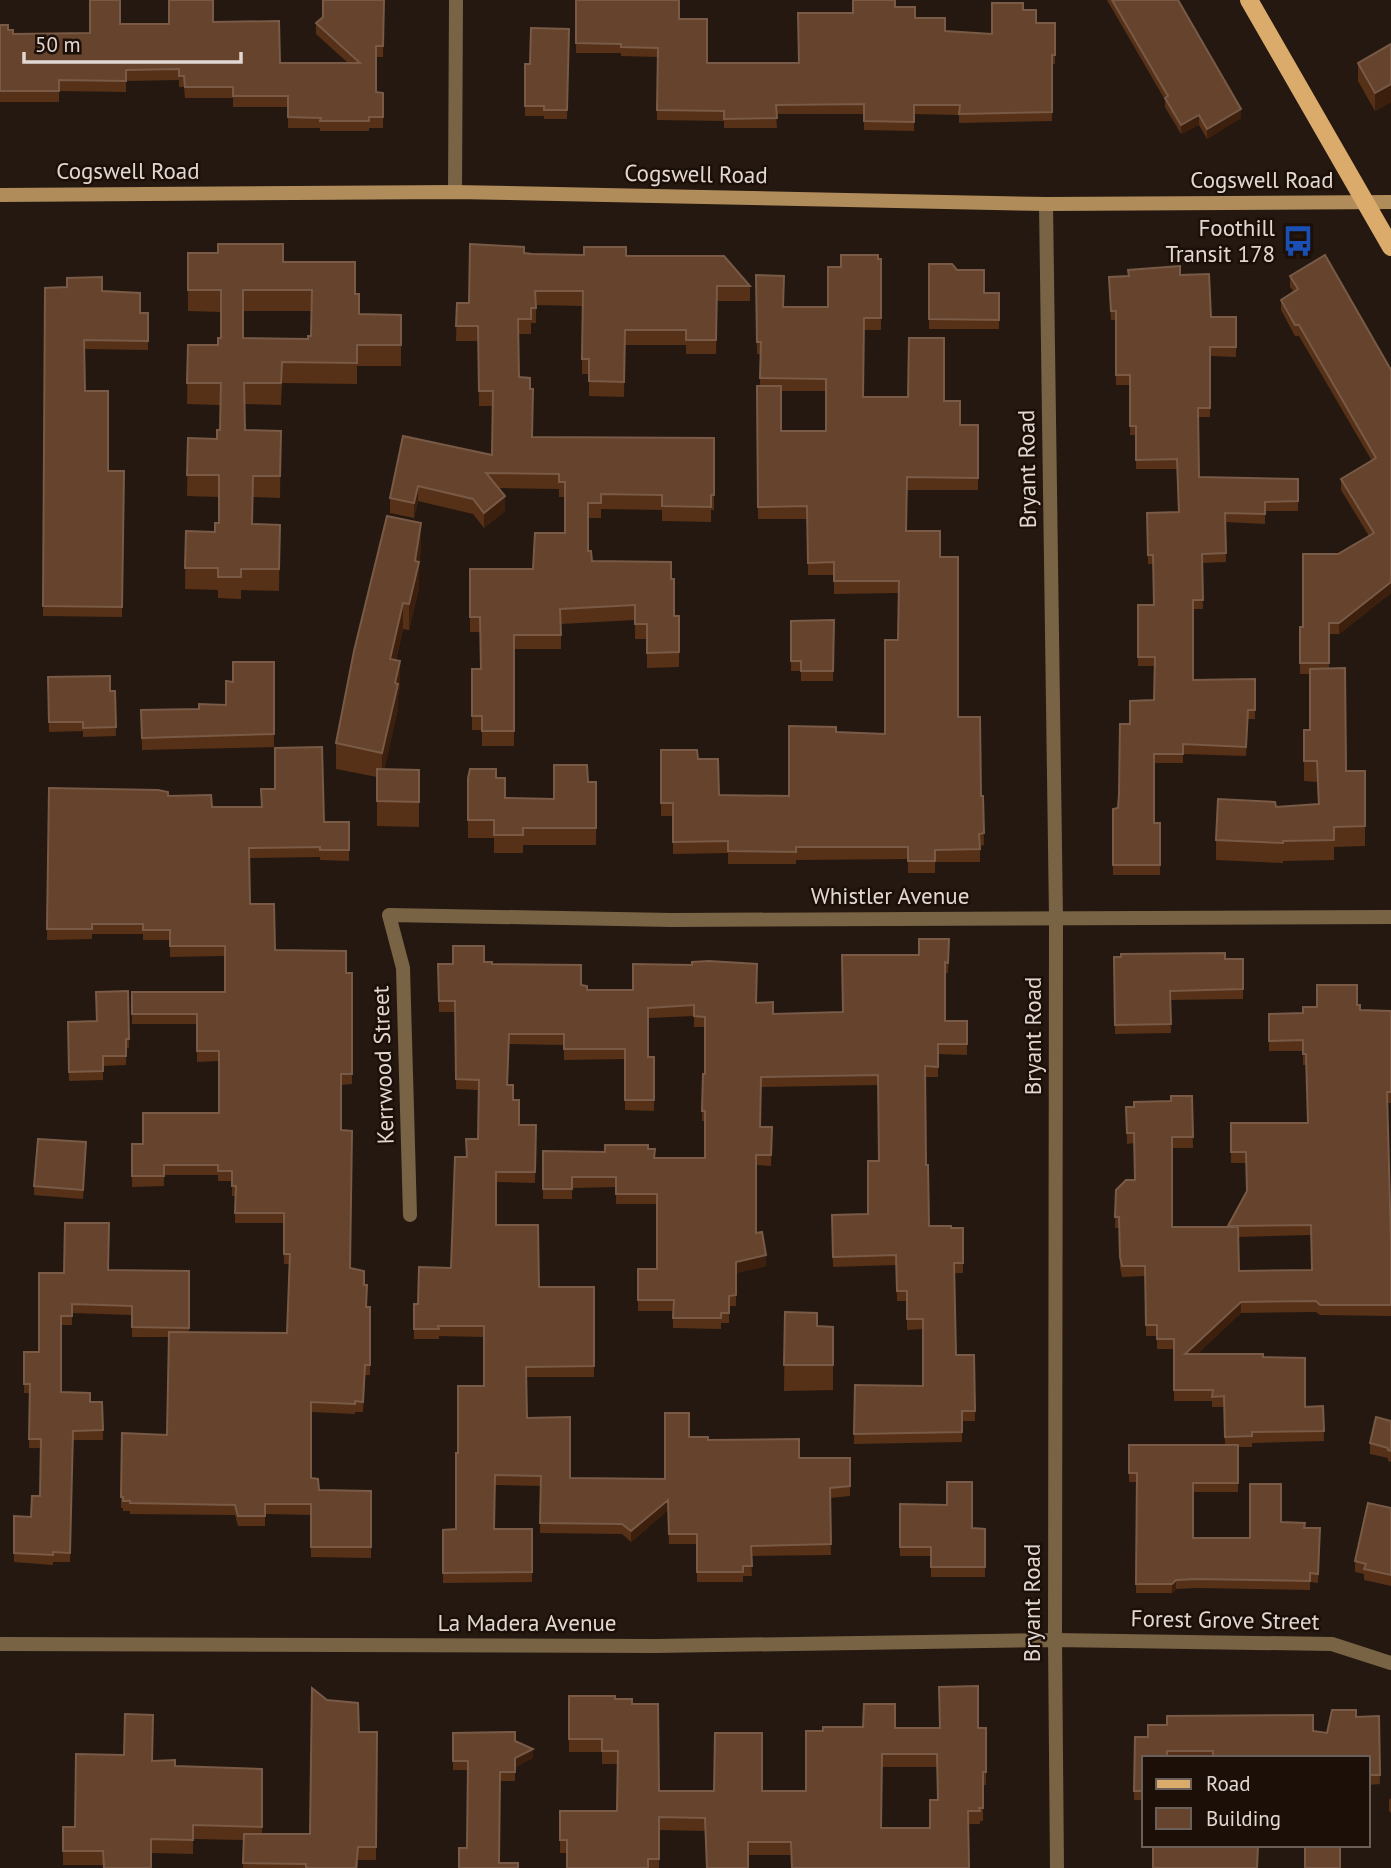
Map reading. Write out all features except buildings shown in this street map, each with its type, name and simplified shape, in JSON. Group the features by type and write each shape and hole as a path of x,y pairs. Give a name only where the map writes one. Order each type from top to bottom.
{"main road":[{"path":"1249,0 1391,247"}],"street":[{"path":"455,191 456,0"},
{"name":"Cogswell Road","path":"0,195 455,191 1046,204 1391,202"},
{"name":"Bryant Road","path":"1046,204 1056,918 1057,1868"},
{"name":"Whistler Avenue","path":"389,915 672,919 1391,917"},
{"name":"Kerrwood Street","path":"389,915 403,968 410,1215"},
{"name":"La Madera Avenue","path":"0,1644 655,1646 1055,1640"},
{"name":"Forest Grove Street","path":"1055,1640 1332,1644 1391,1663"}],"place":[{"name":"Foothill Transit 178","path":"1298,241"}]}
